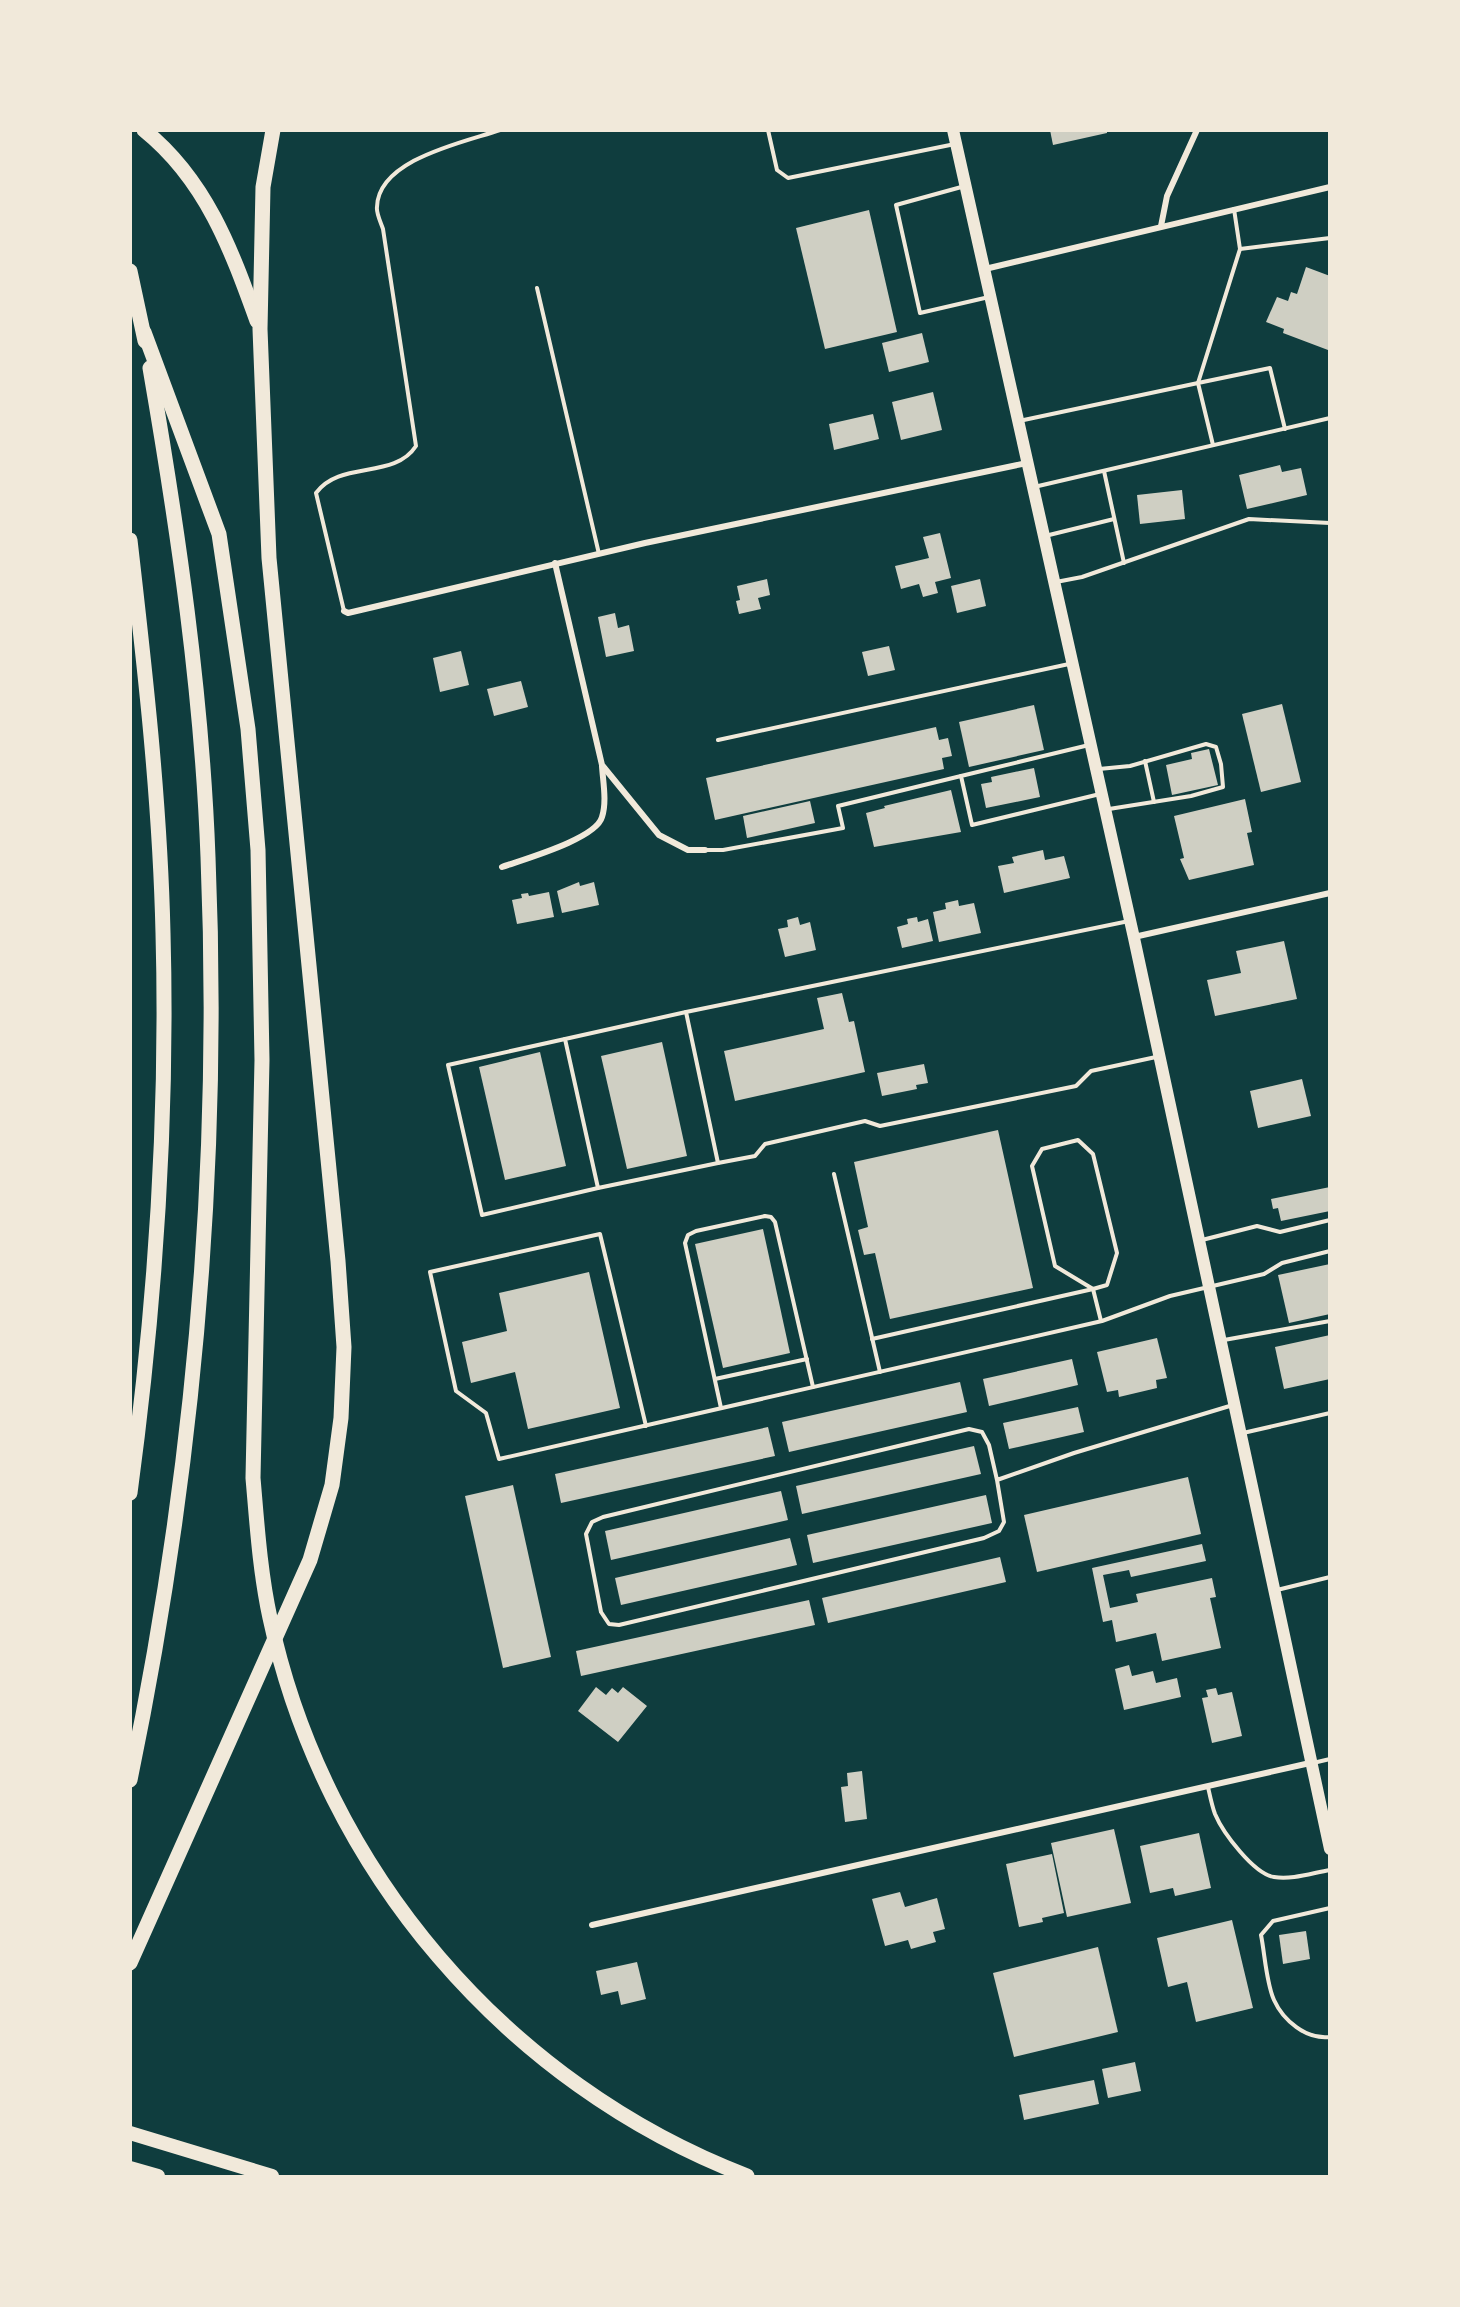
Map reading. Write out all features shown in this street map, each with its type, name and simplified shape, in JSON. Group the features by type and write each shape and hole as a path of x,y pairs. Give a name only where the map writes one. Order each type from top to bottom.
{"highway":[{"path":"144,130 171,155 209,205 229,243 260,329"},
{"path":"130,1963 310,1560 333,1485 341,1418 344,1347 341,1304 269,558 260,329 263,186 273,130"},
{"path":"130,271 144,332 172,496 198,714 208,856 212,1007 209,1138 201,1297 189,1421 150,1681 130,1780"},
{"path":"144,332 219,534 248,729 258,850 262,1060 253,1466 258,1546 270,1617 299,1718 330,1791 365,1856 412,1925 461,1984 526,2046 608,2106 690,2152 747,2176"},
{"path":"130,540 145,665 156,799 163,931 164,1033 159,1190 143,1400 130,1493"},
{"path":"130,2133 272,2176"},
{"path":"130,2168 158,2176"}],"main road":[{"path":"953,130 1134,938 1329,1849"}],"street":[{"path":"1161,226 1167,196 1197,130"},
{"path":"985,269 1329,188"},
{"path":"344,611 348,613 555,563 1028,463"},
{"path":"502,867 580,837 596,827 602,820 604,808 602,765 555,563"},
{"path":"602,765 645,822 659,835 688,850 705,850"},
{"path":"1134,938 1329,893"},
{"path":"592,1926 1310,1763"}],"lane":[{"path":"344,611 316,493 330,477 396,463 408,458 416,446 383,229 377,207 382,192 407,163 500,130"},
{"path":"768,130 777,170 788,178 956,144"},
{"path":"965,186 896,204 920,313 991,297"},
{"path":"1213,445 1198,383 1240,249 1234,209"},
{"path":"1240,249 1329,238"},
{"path":"537,288 599,554"},
{"path":"1019,421 1270,368 1285,429"},
{"path":"1033,487 1329,418"},
{"path":"1104,471 1124,563"},
{"path":"1043,536 1114,519"},
{"path":"1054,582 1124,563 1249,519 1329,523"},
{"path":"718,740 1072,663"},
{"path":"1096,770 1145,761 1206,744 1216,747 1221,764 1223,787 1105,810"},
{"path":"705,850 723,850 843,828 838,806 1090,745"},
{"path":"1145,761 1154,802"},
{"path":"962,776 972,825 1101,794"},
{"path":"1130,921 686,1012 448,1065 482,1215 598,1188 755,1156 765,1144 865,1121 880,1126 1076,1086 1091,1071 1159,1056"},
{"path":"686,1012 718,1163"},
{"path":"565,1039 598,1188"},
{"path":"872,1339 1093,1289 1107,1286 1117,1253 1093,1154 1078,1140 1042,1149 1032,1166 1055,1266 1093,1289 1102,1322"},
{"path":"834,1174 880,1372"},
{"path":"721,1408 685,1243 688,1235 696,1231 765,1216 771,1217 775,1222 813,1388"},
{"path":"1198,1241 1257,1226 1280,1232 1329,1220"},
{"path":"646,1426 600,1234 430,1272 456,1391 486,1413 499,1459 646,1426 721,1408 1102,1322 1170,1296 1264,1274 1282,1263 1329,1251"},
{"path":"1220,1340 1329,1321"},
{"path":"715,1379 807,1359"},
{"path":"997,1480 1074,1453 1233,1405"},
{"path":"1240,1434 1329,1413"},
{"path":"969,1429 982,1432 989,1445 997,1480 1004,1522 999,1531 984,1538 619,1625 609,1624 601,1612 586,1534 592,1522 603,1517 969,1429"},
{"path":"1273,1591 1329,1577"},
{"path":"1310,1763 1329,1759"},
{"path":"1208,1787 1220,1825 1244,1855 1262,1872 1271,1877 1284,1878 1329,1870"},
{"path":"1329,1908 1273,1921 1261,1935 1274,2000 1294,2028 1322,2038 1329,2037"}],"building":[{"path":"1050,130 1107,130 1107,133 1053,145"},
{"path":"869,210 897,332 825,349 796,228"},
{"path":"1306,267 1330,276 1328,350 1283,333 1284,329 1266,322 1277,297 1288,301 1291,292 1297,294"},
{"path":"922,333 929,362 889,372 882,343"},
{"path":"933,392 942,430 901,440 892,402"},
{"path":"873,414 879,439 834,450 829,424"},
{"path":"1280,465 1282,472 1301,468 1307,495 1247,509 1239,475"},
{"path":"1182,490 1185,519 1140,524 1137,495"},
{"path":"940,533 951,578 935,582 938,593 923,597 919,584 901,589 895,566 929,558 923,537"},
{"path":"767,579 770,595 758,598 761,609 739,614 736,601 740,600 737,586"},
{"path":"980,579 986,606 957,613 951,586"},
{"path":"615,613 618,628 629,625 634,651 606,657 598,617"},
{"path":"889,646 895,670 868,676 862,652"},
{"path":"461,651 469,685 440,692 433,658"},
{"path":"521,681 528,707 494,716 487,689"},
{"path":"1282,704 1301,782 1261,792 1242,714"},
{"path":"1034,705 1044,750 969,767 959,722"},
{"path":"936,727 939,740 948,738 952,756 942,758 944,769 715,820 706,778"},
{"path":"1209,749 1218,785 1172,795 1166,765 1192,759 1191,753"},
{"path":"1034,768 1040,797 986,808 981,784 992,782 991,777"},
{"path":"951,790 961,832 874,847 866,813 885,808 884,806"},
{"path":"1245,799 1252,832 1247,833 1254,865 1189,880 1180,859 1184,858 1174,816"},
{"path":"810,801 815,823 747,838 743,816"},
{"path":"1043,850 1045,860 1064,856 1070,878 1004,893 998,866 1014,863 1012,857"},
{"path":"579,882 580,886 594,882 599,905 562,913 557,891"},
{"path":"549,892 554,917 517,924 512,900 522,898 521,894 528,893 529,896"},
{"path":"958,900 959,906 974,903 981,933 939,942 933,912 946,909 945,903"},
{"path":"798,917 800,925 810,922 816,950 785,957 778,929 788,927 787,920"},
{"path":"917,917 918,922 928,919 933,941 902,948 897,927 908,924 907,919"},
{"path":"1284,941 1297,999 1215,1016 1207,980 1241,973 1236,951"},
{"path":"842,993 849,1022 854,1021 865,1072 735,1101 724,1051 824,1029 817,998"},
{"path":"662,1042 687,1156 627,1169 601,1056"},
{"path":"540,1052 566,1166 505,1180 479,1067"},
{"path":"924,1064 928,1083 916,1085 917,1089 882,1096 877,1073"},
{"path":"1302,1079 1311,1116 1258,1128 1250,1091"},
{"path":"998,1130 1033,1288 890,1319 875,1253 864,1255 858,1230 868,1227 854,1162"},
{"path":"1330,1187 1330,1211 1281,1221 1278,1208 1273,1209 1271,1199"},
{"path":"763,1229 790,1353 723,1368 695,1244"},
{"path":"1330,1264 1330,1314 1289,1323 1278,1275"},
{"path":"589,1272 620,1408 528,1429 515,1372 471,1383 462,1342 507,1331 499,1293"},
{"path":"1330,1335 1330,1379 1284,1389 1275,1347"},
{"path":"1157,1338 1167,1378 1156,1380 1157,1388 1119,1397 1118,1390 1107,1392 1097,1352"},
{"path":"1072,1359 1078,1385 989,1406 983,1379"},
{"path":"960,1382 967,1412 789,1452 782,1422"},
{"path":"1078,1407 1084,1432 1009,1449 1003,1423"},
{"path":"768,1427 775,1456 561,1503 555,1474"},
{"path":"974,1446 981,1474 802,1514 796,1486"},
{"path":"1188,1477 1201,1534 1037,1572 1024,1515"},
{"path":"513,1485 551,1657 503,1668 465,1496"},
{"path":"781,1491 788,1520 611,1560 605,1531"},
{"path":"986,1495 992,1523 813,1563 807,1535"},
{"path":"790,1538 797,1565 621,1605 615,1578"},
{"path":"1202,1544 1206,1561 1131,1577 1129,1570 1103,1575 1110,1608 1138,1602 1136,1594 1212,1578 1216,1597 1210,1598 1221,1648 1162,1661 1156,1633 1116,1642 1112,1620 1103,1622 1092,1568"},
{"path":"1000,1557 1006,1582 828,1623 822,1598"},
{"path":"809,1600 815,1625 581,1676 576,1651"},
{"path":"1129,1665 1132,1676 1153,1671 1156,1683 1177,1678 1181,1697 1124,1710 1115,1669"},
{"path":"596,1687 606,1695 612,1688 618,1693 623,1687 647,1706 618,1742 578,1711"},
{"path":"1216,1688 1218,1695 1232,1692 1242,1736 1212,1743 1202,1698 1208,1697 1206,1690"},
{"path":"862,1771 867,1819 845,1822 841,1787 848,1786 847,1773"},
{"path":"1114,1829 1131,1903 1067,1917 1051,1843"},
{"path":"1199,1833 1211,1888 1175,1896 1173,1888 1150,1893 1140,1846"},
{"path":"1052,1854 1064,1913 1042,1918 1043,1922 1019,1927 1006,1864"},
{"path":"900,1892 905,1907 937,1898 945,1929 933,1932 936,1942 911,1949 908,1940 885,1946 872,1899"},
{"path":"1232,1920 1253,2008 1196,2022 1187,1982 1168,1987 1157,1938"},
{"path":"1306,1931 1310,1959 1283,1964 1279,1935"},
{"path":"1098,1947 1118,2032 1014,2057 993,1973"},
{"path":"637,1962 646,1999 621,2005 618,1991 601,1995 596,1971"},
{"path":"1135,2062 1141,2091 1108,2098 1102,2069"},
{"path":"1094,2080 1099,2104 1024,2120 1019,2095"}]}
